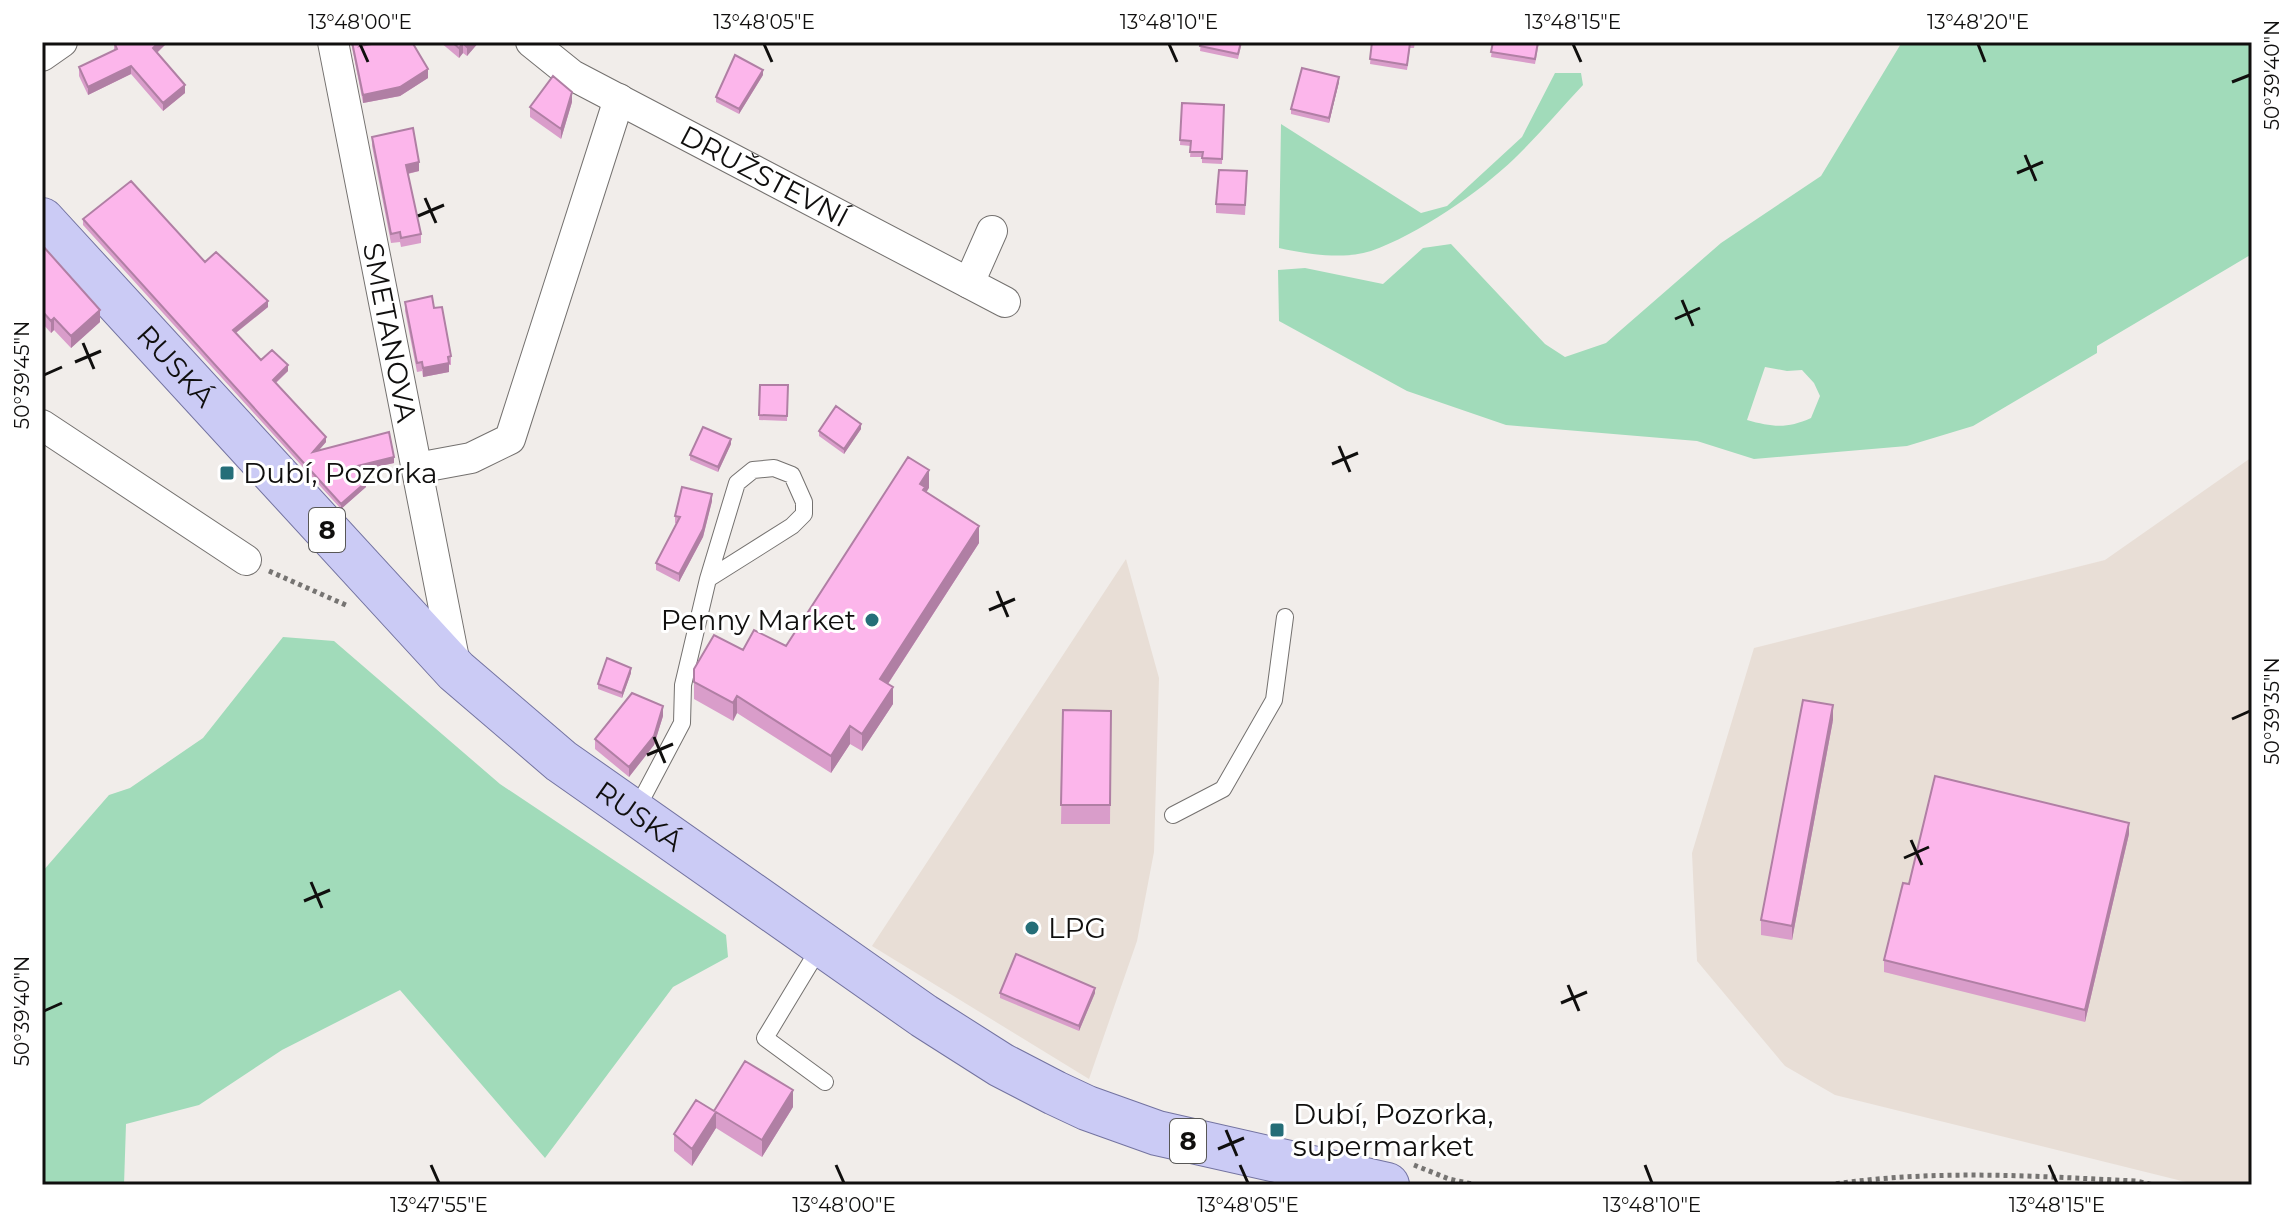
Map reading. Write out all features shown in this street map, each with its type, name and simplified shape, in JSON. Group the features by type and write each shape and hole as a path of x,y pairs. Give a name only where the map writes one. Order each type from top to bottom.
{"main road":[{"name":"RUSKÁ","path":"42,220 456,671 561,761 821,946 1001,1065 1087,1108 1187,1141 1387,1185"}],"street":[{"path":"42,56 62,42"},
{"name":"SMETANOVA","path":"333,42 456,671"},
{"name":"DRUŽSTEVNÍ","path":"531,42 572,75 1005,302"},
{"path":"417,468 471,458 510,439 619,99"},
{"path":"969,283 992,231"},
{"path":"42,425 246,560"}],"lane":[{"path":"635,814 682,723 683,685 708,579 737,483 753,470 774,468 792,475 804,502 804,514 792,526 708,579"},
{"path":"1173,815 1223,789 1274,700 1285,617"},
{"path":"821,946 765,1038 825,1082"}],"path":[{"path":"246,560 357,609"},
{"path":"1828,1185 1900,1176 1971,1173 2136,1181 2154,1185"}],"shaded area":[{"path":"2252,457 2252,1185 2198,1185 1835,1095 1785,1066 1697,961 1692,853 1754,648 2105,560"},
{"path":"1126,559 1159,678 1154,852 1137,941 1089,1079 872,946"}],"green space":[{"path":"1902,42 2252,42 2252,254 2097,346 2097,353 1973,426 1907,446 1754,459 1697,441 1506,425 1407,391 1279,321 1278,270 1305,268 1383,284 1423,248 1451,244 1545,344 1565,357 1606,343 1721,243 1821,176","holes":["1765,367 1802,370 1814,383 1820,396 1811,418 1779,426 1747,420"]},
{"path":"1555,73 1581,73 1583,85 1515,158 1447,211 1389,244 1360,254 1325,255 1279,248 1281,124 1421,213 1447,206 1522,137"},
{"path":"283,637 334,641 500,784 726,935 728,957 673,987 545,1158 400,990 282,1050 199,1105 126,1124 124,1185 42,1185 42,872 109,795 130,788 203,738"}],"building":[{"path":"114,42 159,42 153,48 185,85 163,103 131,66 88,87 79,67 117,49"},
{"path":"352,42 364,42 360,46 412,42 428,69 400,87 363,95"},
{"path":"452,42 471,42 467,47 463,43 459,48"},
{"path":"1201,42 1241,42 1238,54 1200,46"},
{"path":"1372,42 1414,42 1410,43 1407,65 1370,59"},
{"path":"1493,42 1538,42 1535,59 1491,52"},
{"path":"735,55 763,70 739,109 716,97"},
{"path":"1302,68 1339,77 1329,118 1291,109"},
{"path":"553,76 572,92 561,129 530,107"},
{"path":"1182,103 1224,105 1222,159 1202,158 1203,152 1190,152 1191,141 1180,140"},
{"path":"413,128 419,162 406,165 421,234 401,238 400,232 391,234 372,137"},
{"path":"1219,170 1247,171 1245,205 1216,204"},
{"path":"131,181 205,262 216,252 268,301 233,330 261,360 272,350 288,365 273,380 326,437 313,452 389,432 394,457 353,467 366,482 341,504 83,219"},
{"path":"42,245 100,310 71,336 54,318 51,321 42,311"},
{"path":"432,296 434,308 442,307 451,356 448,357 449,363 423,368 422,362 417,363 405,302"},
{"path":"760,385 788,385 787,416 759,415"},
{"path":"836,406 861,424 844,449 819,431"},
{"path":"703,427 731,439 718,467 690,455"},
{"name":"Penny Market","path":"908,457 929,470 920,484 925,487 923,490 979,526 880,679 893,687 862,734 850,726 831,756 737,696 733,703 694,682 694,669 714,635 743,650 754,630 786,646"},
{"path":"682,487 712,494 703,529 679,574 656,563 680,517 675,516"},
{"path":"607,658 631,668 622,693 598,684"},
{"path":"632,693 663,706 654,736 629,767 595,739"},
{"path":"1803,700 1833,705 1792,926 1761,920"},
{"path":"1063,710 1111,711 1110,805 1061,805"},
{"path":"1935,776 2129,823 2085,1010 1884,960 1903,883 1909,884"},
{"path":"1016,954 1095,988 1079,1026 1000,993"},
{"path":"745,1061 793,1090 762,1140 716,1112 692,1149 674,1134 696,1100 714,1111"}],"place":[{"name":"Dubí, Pozorka","path":"227,473"},
{"name":"Penny Market","path":"872,620"},
{"name":"LPG","path":"1032,928"},
{"name":"Dubí, Pozorka, supermarket","path":"1277,1130"}]}
